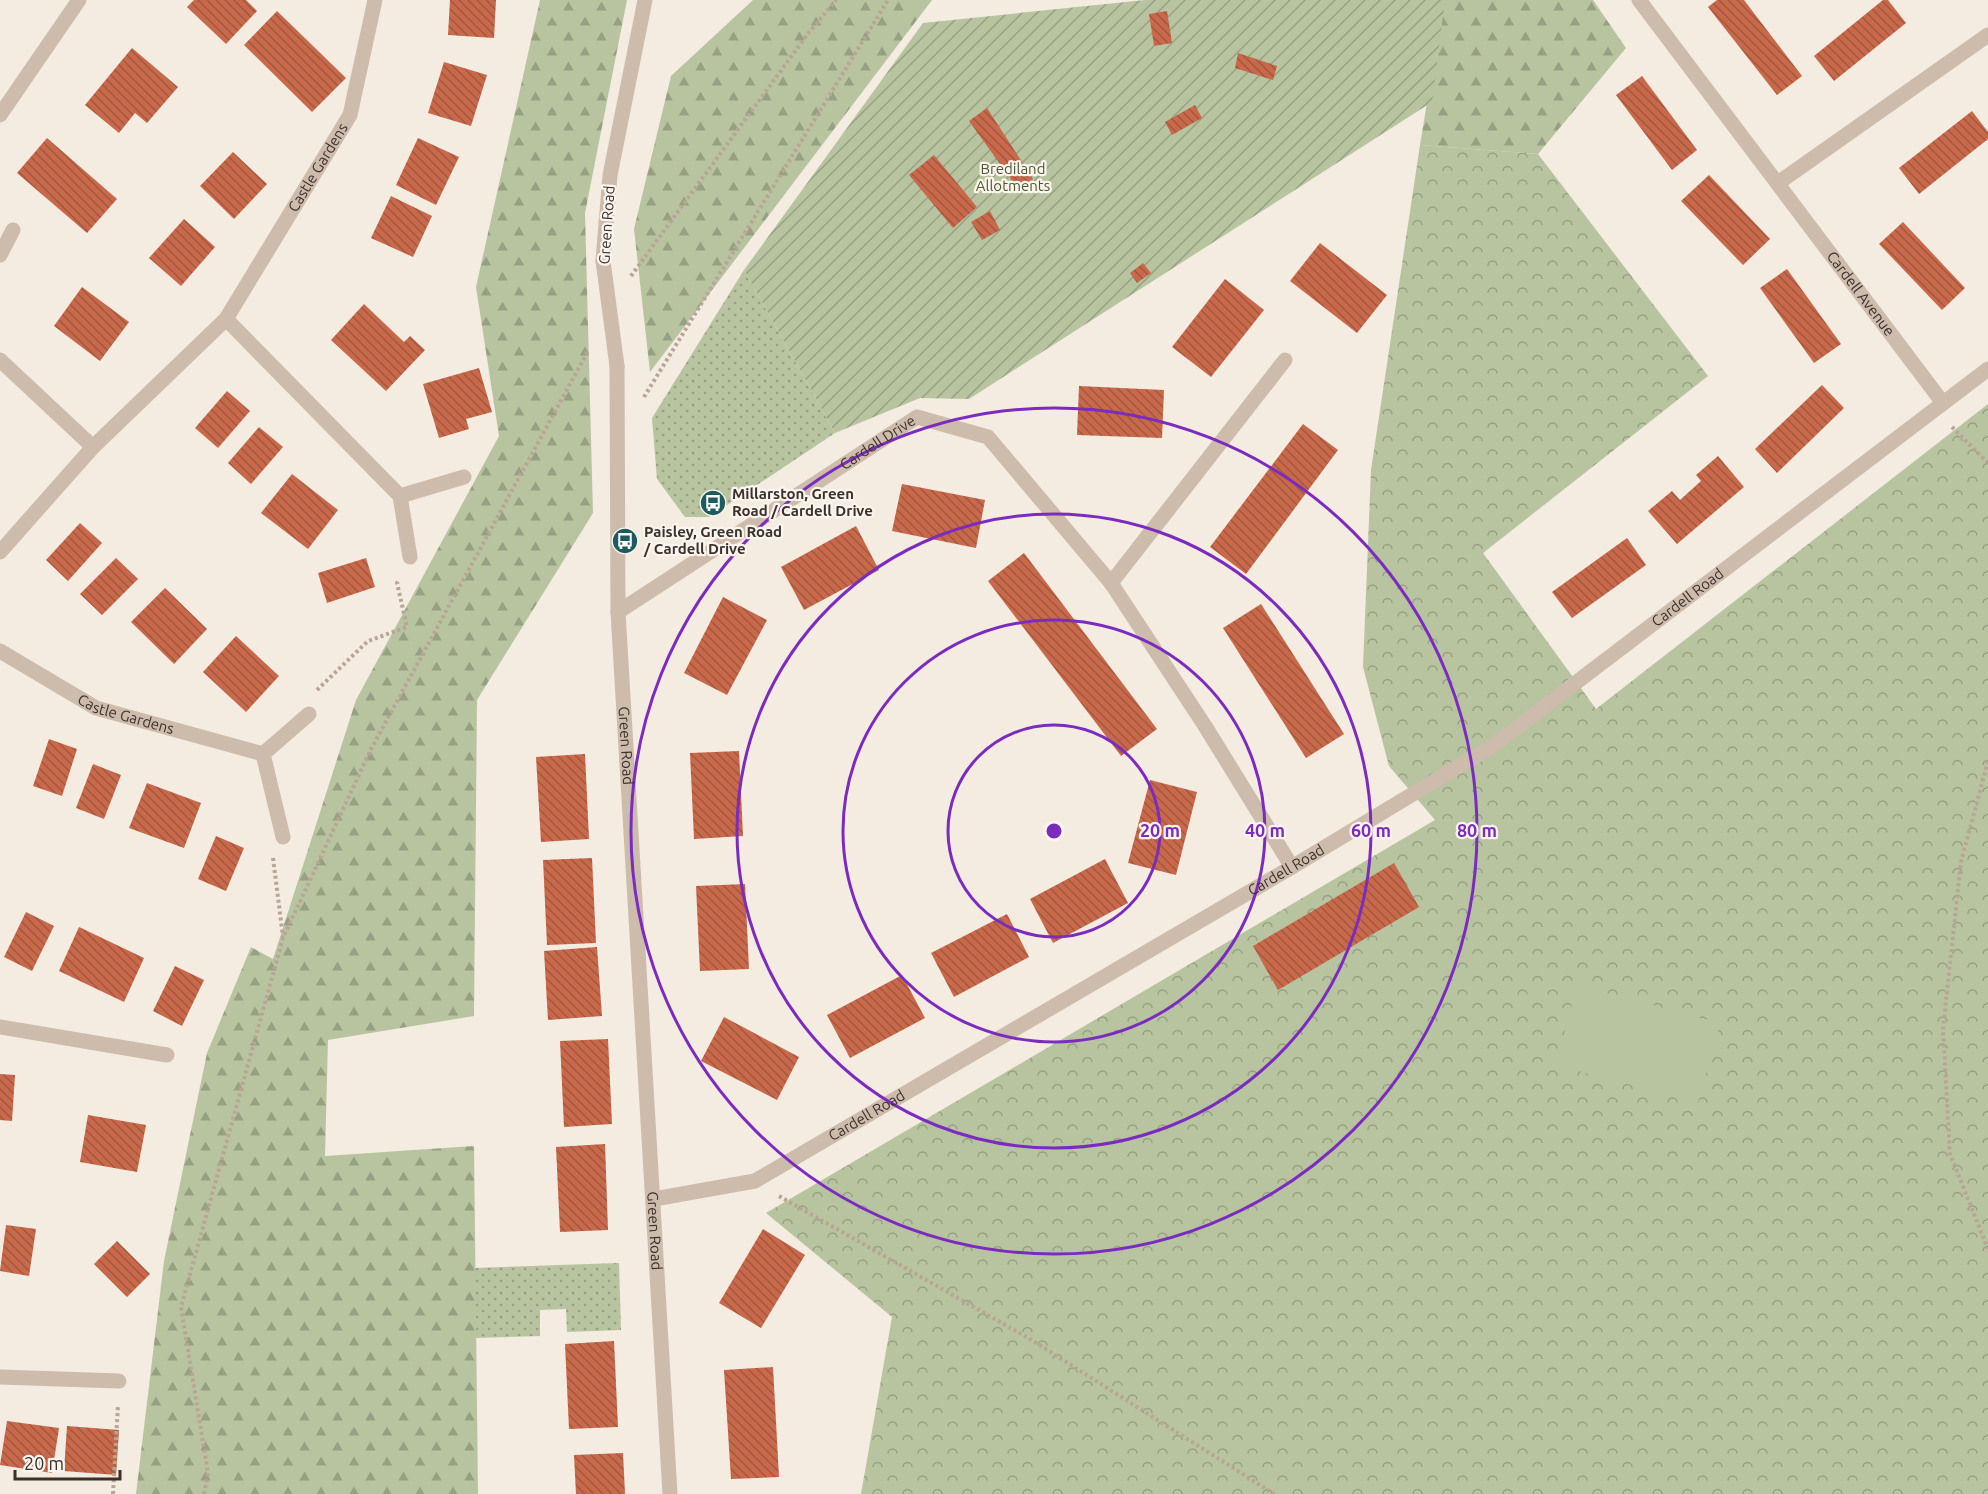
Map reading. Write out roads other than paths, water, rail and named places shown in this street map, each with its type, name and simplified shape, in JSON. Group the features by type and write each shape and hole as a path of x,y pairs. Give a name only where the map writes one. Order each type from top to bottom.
{"street":[{"path":"0,115 79,0"},
{"name":"Castle Gardens","path":"0,552 93,447 226,319 350,114 375,0"},
{"name":"Green Road","path":"645,0 610,175 603,261 617,366 615,428 618,612 670,1494"},
{"name":"Cardell Avenue","path":"1639,0 1778,183 1939,406"},
{"path":"1778,183 1988,35"},
{"path":"0,255 13,230"},
{"path":"226,319 400,496 410,557"},
{"path":"0,360 93,447"},
{"path":"1111,583 1285,360"},
{"name":"Cardell Road","path":"654,1200 755,1181 1292,867 1494,745 1988,369"},
{"name":"Cardell Drive","path":"618,612 917,417 988,437 1111,583 1205,726 1292,867"},
{"path":"400,496 465,477"},
{"name":"Castle Gardens","path":"0,651 96,708 262,754"},
{"path":"283,837 262,754 309,714"},
{"path":"0,1027 166,1055"},
{"path":"0,1377 119,1381"}],"place":[{"name":"Millarston, Green Road / Cardell Drive","path":"713,503"},
{"name":"Paisley, Green Road / Cardell Drive","path":"625,541"}],"park label":[{"name":"Brediland Allotments","path":"1013,178"}]}
